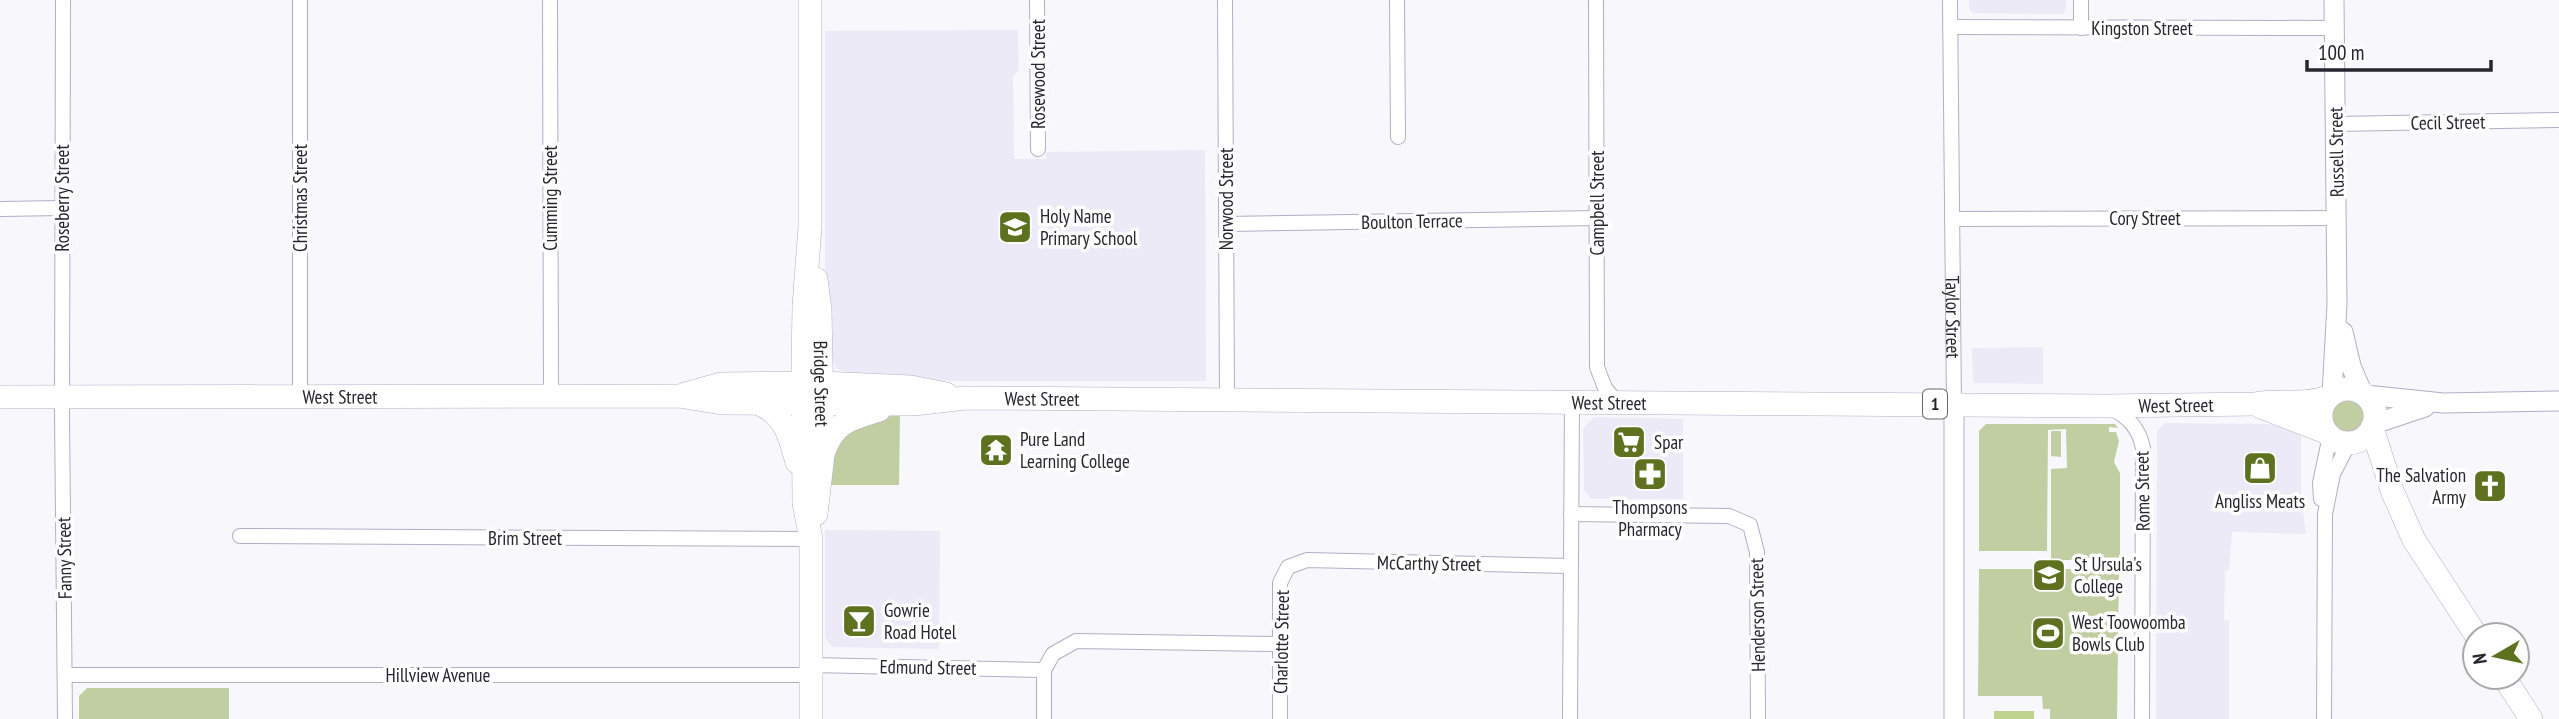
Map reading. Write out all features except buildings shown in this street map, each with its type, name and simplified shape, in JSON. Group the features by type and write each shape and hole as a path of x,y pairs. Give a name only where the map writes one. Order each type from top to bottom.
{"main road":[{"name":"Bridge Street","path":"810,0 810,227 820,310 804,503 811,539"},
{"name":"Russell Street","path":"2330,396 2337,303 2334,0"},
{"name":"Russell Street","path":"2337,303 2351,366 2364,394"},
{"name":"West Street","path":"679,396 721,384 914,404 965,398 2106,406 2308,402 2330,396"},
{"name":"West Street","path":"0,397 679,396 722,403 758,403 813,393 911,387 965,398"},
{"name":"1","path":"2330,396 2346,388 2406,401 2559,401"},
{"name":"Bridge Street","path":"811,719 811,539 823,455 813,393"},
{"path":"2351,434 2374,409 2364,394"},
{"path":"2330,396 2321,412 2322,422 2351,434 2365,455 2387,510 2414,540 2467,621"},
{"path":"758,403 775,411 785,426 797,461 804,503"},
{"name":"1","path":"2351,434 2407,412 2443,403"},
{"path":"823,455 830,435 842,424 878,410 914,404"},
{"name":"West Street","path":"2255,404 2351,434"},
{"name":"Taylor Street","path":"1954,405 1954,719"},
{"path":"2513,691 2531,719"}],"street":[{"name":"Roseberry Street","path":"62,397 63,0"},
{"name":"Christmas Street","path":"300,0 300,396"},
{"name":"Cumming Street","path":"550,0 551,396"},
{"name":"Rosewood Street","path":"1037,0 1038,149"},
{"name":"Norwood Street","path":"1225,0 1227,399"},
{"path":"1397,0 1398,137"},
{"name":"Campbell Street","path":"1596,0 1597,358 1599,376 1616,401"},
{"name":"Taylor Street","path":"1950,0 1954,405"},
{"path":"2081,0 2081,28"},
{"name":"Kingston Street","path":"1950,27 2334,28"},
{"name":"Cecil Street","path":"2336,124 2559,120"},
{"path":"0,209 61,208"},
{"name":"Boulton Terrace","path":"1226,224 1597,218"},
{"name":"Cory Street","path":"1952,219 2337,218"},
{"name":"Fanny Street","path":"62,397 65,719"},
{"path":"1570,719 1572,401"},
{"name":"Rome Street","path":"2106,406 2122,414 2135,426 2143,448 2142,719"},
{"path":"2324,719 2325,514 2333,474 2351,434"},
{"path":"2325,514 2319,483 2351,434"},
{"name":"Henderson Street","path":"1571,514 1729,516 1750,525 1757,552 1758,719"},
{"name":"Brim Street","path":"240,537 811,539"},
{"name":"McCarthy Street","path":"1288,567 1307,560 1570,566"},
{"name":"Charlotte Street","path":"1280,719 1280,583 1288,567"},
{"path":"1044,719 1044,670 1053,654 1076,641 1280,644"},
{"name":"Hillview Avenue","path":"65,675 811,670"},
{"name":"Edmund Street","path":"811,670 1044,670"}],"shaded area":[{"path":"1969,0 2066,0 2066,10 2063,14 1973,13 1969,9"},
{"name":"Holy Name Primary School","path":"1018,30 1019,70 1013,76 1014,159 1046,159 1046,152 1205,150 1206,381 938,381 896,374 847,373 836,368 832,358 833,327 825,295 825,31"},
{"path":"2043,347 2043,384 1973,383 1972,348"},
{"path":"2348,399 2360,404 2365,416 2360,428 2348,433 2336,428 2331,416 2336,404"},
{"path":"900,414 899,485 829,485 830,456 839,434 872,420"},
{"path":"1594,417 1683,419 1683,499 1591,499 1584,490 1583,428"},
{"name":"St Ursula's College","path":"2165,423 2269,424 2287,428 2301,436 2301,497 2306,534 2232,532 2229,570 2225,571 2224,620 2229,621 2229,719 2156,719 2157,431"},
{"path":"1986,424 2115,424 2118,428 2109,427 2109,432 2116,432 2119,441 2114,462 2120,473 2120,560 2051,560 2051,469 2067,468 2066,429 2048,430 2047,551 1979,551 1979,431"},
{"path":"2051,431 2061,431 2061,457 2051,456"},
{"path":"825,530 940,531 939,649 832,647 825,638"},
{"name":"West Toowoomba Bowls Club","path":"1979,569 2117,569 2117,719 2050,719 2050,709 2043,709 2042,696 1978,696"},
{"path":"87,688 229,688 229,719 79,719 79,696"},
{"path":"1994,711 2034,711 2034,719 1994,719"}],"place":[{"name":"Holy Name Primary School","path":"1015,227"},
{"name":"Spar","path":"1629,442"},
{"name":"Pure Land Learning College","path":"996,450"},
{"name":"Angliss Meats","path":"2260,468"},
{"name":"Thompsons Pharmacy","path":"1650,474"},
{"name":"The Salvation Army","path":"2490,486"},
{"name":"St Ursula's College","path":"2049,575"},
{"name":"Gowrie Road Hotel","path":"859,621"},
{"name":"West Toowoomba Bowls Club","path":"2048,633"}]}
